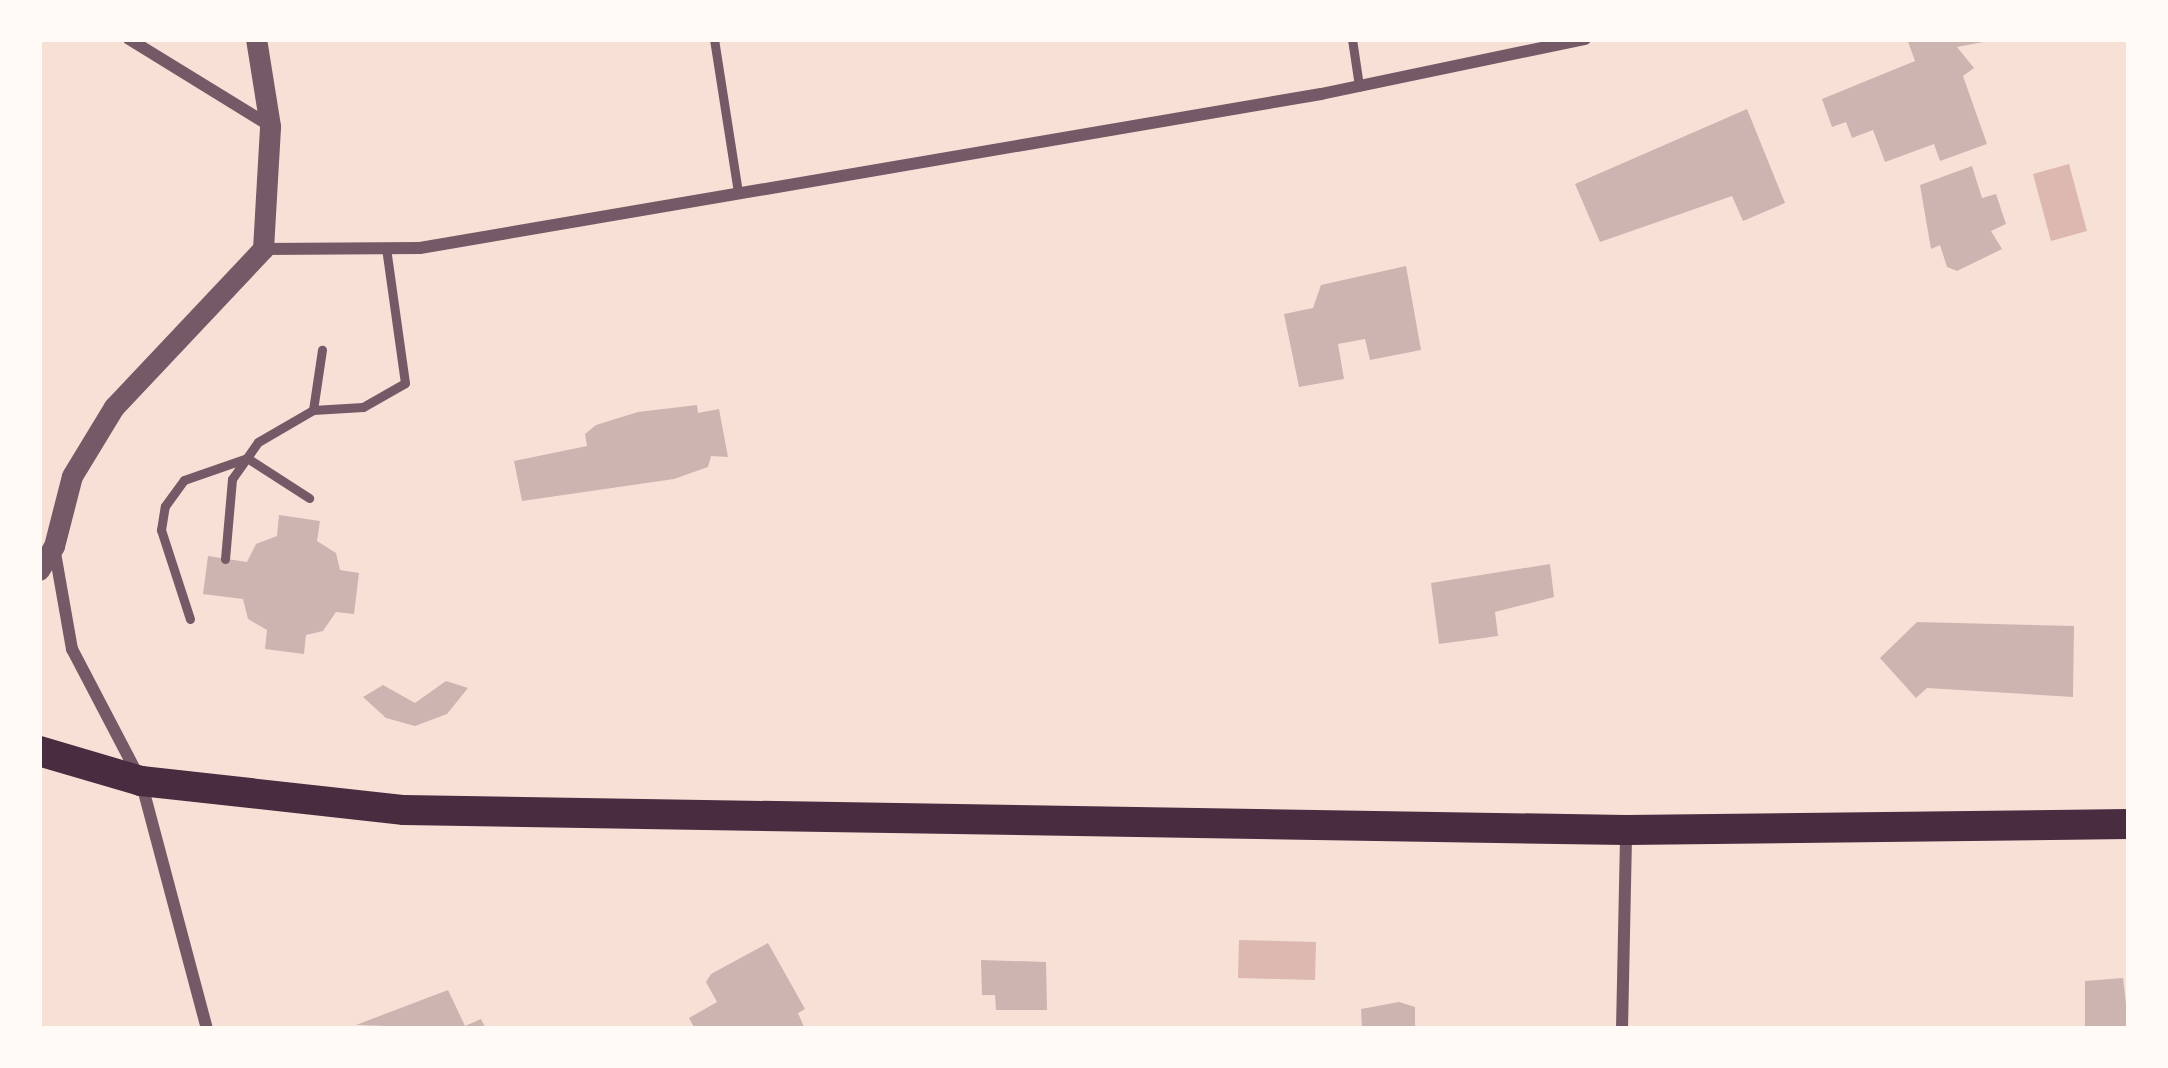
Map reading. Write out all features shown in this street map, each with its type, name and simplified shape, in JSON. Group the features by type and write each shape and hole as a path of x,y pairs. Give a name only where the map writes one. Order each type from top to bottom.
{"main road":[{"path":"39,751 141,781 404,810 1626,830 2129,824"}],"street":[{"path":"129,39 270,126"},
{"path":"39,570 54,546 72,476 115,407 263,249 270,126 256,39"},
{"path":"263,249 386,248 739,192 1359,86 1586,39"},
{"path":"54,546 72,649 141,781 207,1029"},
{"path":"1622,1029 1626,830"}],"lane":[{"path":"714,39 739,192"},
{"path":"1352,39 1359,86"},
{"path":"225,559 232,479 271,433 313,410 363,407 406,383 386,248"},
{"path":"313,410 322,350"},
{"path":"248,458 309,498"},
{"path":"190,619 166,552 165,506 184,480 248,458"}],"shaded area":[{"path":"2069,164 2087,231 2051,241 2033,174"},
{"path":"1239,940 1316,942 1315,980 1238,978"}],"building":[{"path":"1907,39 1999,39 1957,47 1974,68 1963,76 1987,144 1940,161 1934,144 1885,162 1873,130 1852,138 1846,122 1832,127 1822,99 1915,61"},
{"path":"1747,109 1785,203 1743,221 1732,196 1600,242 1575,184"},
{"path":"1972,166 1982,198 1996,194 2006,224 1991,231 2002,249 1957,271 1947,267 1940,245 1931,249 1920,185"},
{"path":"1406,266 1421,350 1370,360 1365,339 1338,344 1344,379 1299,387 1284,314 1313,308 1321,285"},
{"path":"697,405 698,413 719,409 728,457 711,456 708,467 674,479 522,501 514,461 587,446 585,434 596,425 638,412"},
{"path":"279,515 320,521 317,541 336,553 340,570 359,573 354,614 336,612 323,631 306,635 304,654 265,649 267,630 248,619 243,599 203,594 208,556 247,562 256,544 277,536"},
{"path":"1550,564 1554,597 1495,612 1498,636 1439,644 1431,583"},
{"path":"1917,622 2074,626 2073,697 1927,688 1916,698 1880,658"},
{"path":"446,681 468,688 447,714 415,726 386,718 363,697 383,685 415,703"},
{"path":"768,943 805,1009 798,1013 805,1029 695,1029 689,1018 717,1002 706,982 711,974"},
{"path":"981,960 1046,962 1047,1010 996,1010 995,995 982,995"},
{"path":"2123,978 2129,1029 2085,1028 2085,981"},
{"path":"448,990 465,1026 481,1019 486,1029 356,1025"},
{"path":"1399,1002 1415,1007 1415,1029 1362,1029 1361,1009"}]}
